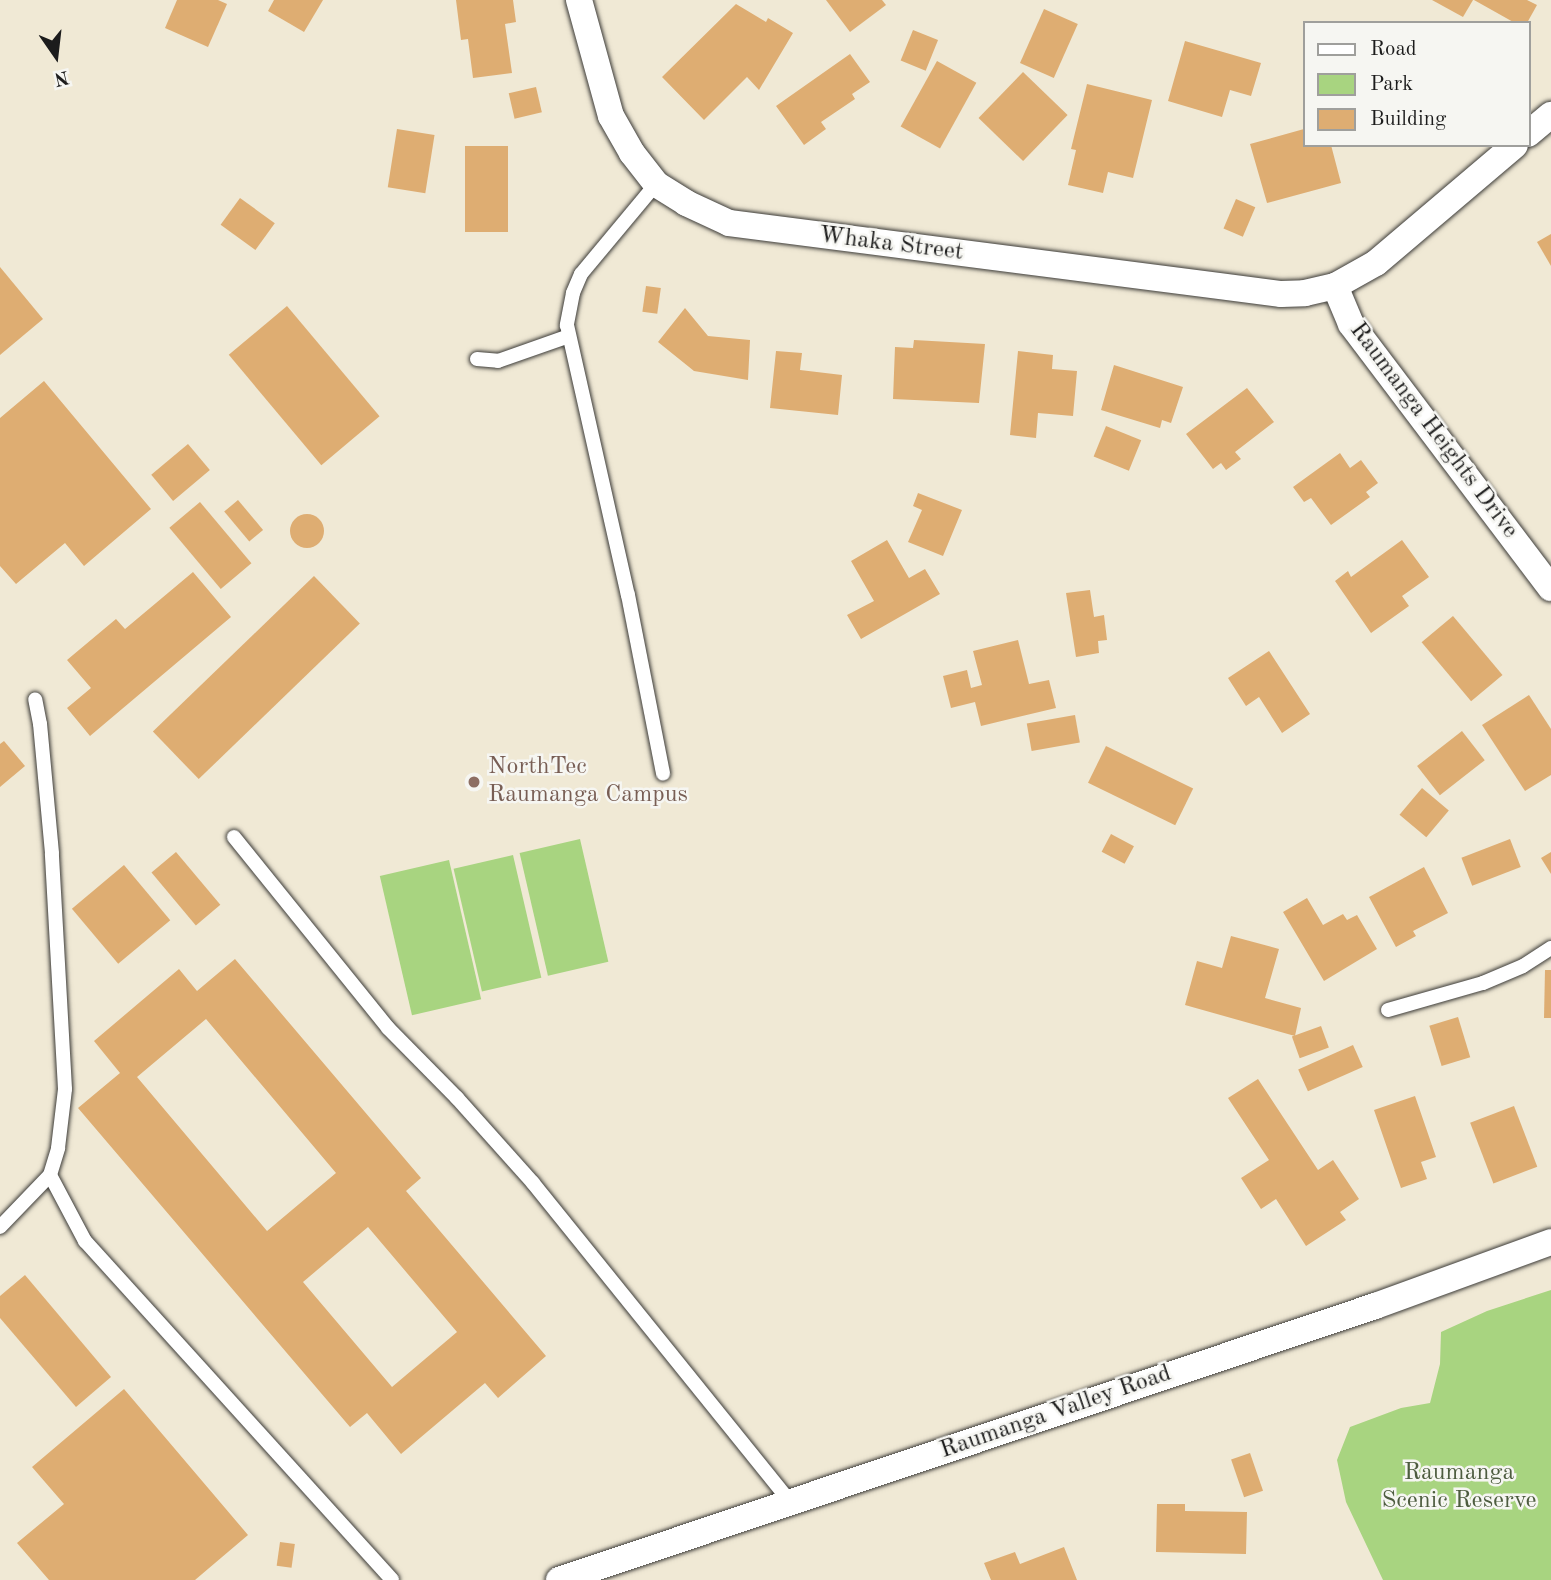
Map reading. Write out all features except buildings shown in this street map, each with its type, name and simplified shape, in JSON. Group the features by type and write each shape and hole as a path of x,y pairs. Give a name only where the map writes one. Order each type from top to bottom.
{"street":[{"name":"Whaka Street","path":"579,0 611,116 632,153 656,184 686,203 729,223 1281,294 1305,293 1335,286"},
{"path":"1530,132 1551,115"},
{"path":"1335,286 1376,263 1513,147"},
{"name":"Raumanga Heights Drive","path":"1335,286 1351,324 1551,587"},
{"name":"Raumanga Valley Road","path":"559,1580 1387,1302 1551,1242"}],"lane":[{"path":"656,184 581,274 573,293 567,325 628,595 663,775"},
{"path":"477,359 498,361 569,336"},
{"path":"0,1227 50,1175 58,1148 65,1089 52,853 35,699"},
{"path":"234,837 388,1028 457,1098 533,1184 791,1503"},
{"path":"1388,1010 1483,983 1523,966 1551,948"},
{"path":"50,1175 85,1241 392,1580"}],"green space":[{"path":"580,839 608,962 548,976 520,853"},
{"path":"513,855 541,978 482,991 454,869"},
{"path":"449,860 481,999 412,1015 380,876"},
{"name":"Raumanga Scenic Reserve","path":"1551,1290 1551,1580 1383,1580 1346,1502 1337,1460 1350,1427 1401,1408 1430,1403 1440,1364 1441,1332 1487,1311"}],"place":[{"name":"NorthTec Raumanga Campus","path":"474,782"}]}
